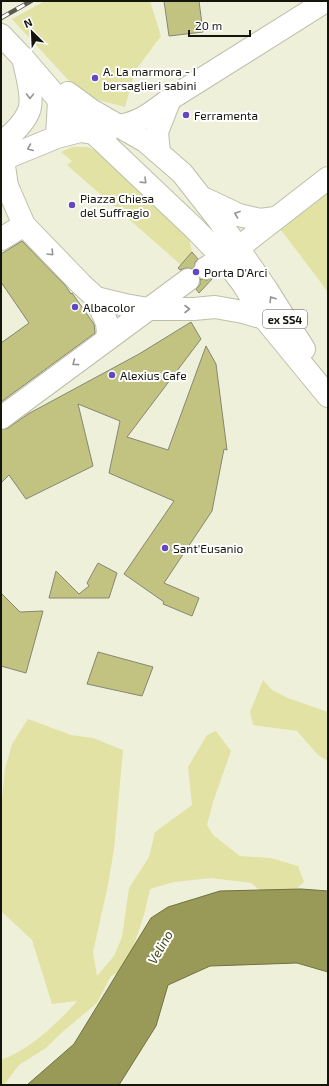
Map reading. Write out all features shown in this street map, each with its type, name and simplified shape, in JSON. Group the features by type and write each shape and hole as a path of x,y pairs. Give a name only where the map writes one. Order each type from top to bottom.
{"street":[{"path":"120,126 135,122 145,117 170,99 326,1"},
{"path":"1,35 59,100 194,228 222,258"},
{"path":"23,58 91,110 120,126 152,147 182,173 218,219 222,258"},
{"path":"23,58 31,93 29,113 14,132 2,154 7,186 24,225 96,298 107,323 108,333 106,339"},
{"path":"152,147 170,99"},
{"path":"57,137 59,100"},
{"path":"2,154 80,131 152,147"},
{"path":"222,258 328,178"},
{"path":"200,196 238,215 260,220 275,218"},
{"path":"1,239 24,225"},
{"name":"ex SS4","path":"222,258 234,254 238,278 264,318 328,396"},
{"name":"ex SS4","path":"222,258 267,290 314,365 328,392"},
{"path":"1,418 148,308 188,280"},
{"path":"96,298 125,305 148,308 194,309 214,307 243,312 264,318"}],"green space":[{"path":"45,1 150,1 161,36 135,71 125,107 83,96 12,19"},
{"path":"72,147 88,147 104,155 188,234 192,252 181,265 67,165 72,161 61,152"},
{"path":"328,190 328,292 278,226"},
{"path":"263,680 272,690 288,698 328,712 328,761 318,755 297,731 253,725 250,712"},
{"path":"28,719 71,735 93,738 123,750 114,849 108,885 93,952 97,976 114,956 122,937 129,888 149,857 155,832 192,805 188,767 207,735 216,731 231,751 213,802 207,825 213,835 240,856 271,858 298,866 304,882 283,901 258,889 251,883 211,878 174,882 150,889 144,915 126,969 111,976 97,1003 60,1034 46,1048 19,1065 4,1085 1,1085 1,1060 22,1050 32,1043 61,1019 77,1001 52,1004 32,940 1,911 1,809 5,769 12,744"}],"water":[{"name":"Velino","path":"301,889 328,891 328,972 297,963 210,966 168,985 156,1026 119,1085 27,1085 74,1044 151,918 168,907 220,891"}],"building":[{"path":"164,1 199,1 203,32 169,36"},
{"path":"22,241 65,285 71,294 72,293 94,324 95,333 1,402 1,343 29,323 1,282 1,254"},
{"path":"192,252 198,259 195,262 194,269 186,268 180,270 178,268"},
{"path":"213,278 199,293 196,289 200,285 200,279 207,280"},
{"path":"191,322 201,339 127,437 168,450 206,346 216,364 227,450 224,449 212,511 164,583 199,598 192,616 163,604 164,602 124,574 174,501 109,473 120,421 78,404 93,466 26,499 9,475 1,483 1,430 8,428 28,414 139,354"},
{"path":"98,563 117,573 109,598 49,598 56,571 79,594 89,586 87,583"},
{"path":"1,593 20,612 43,611 26,673 1,666"},
{"path":"98,652 153,667 142,696 87,684"}],"railway":[{"path":"1,18 31,1"}],"place":[{"name":"A. La marmora - I bersaglieri sabini","path":"95,78"},
{"name":"Ferramenta","path":"186,115"},
{"name":"Piazza Chiesa del Suffragio","path":"72,205"},
{"name":"Porta D'Arci","path":"196,272"},
{"name":"Albacolor","path":"75,307"},
{"name":"Alexius Cafe","path":"112,375"},
{"name":"Sant'Eusanio","path":"165,548"}]}
